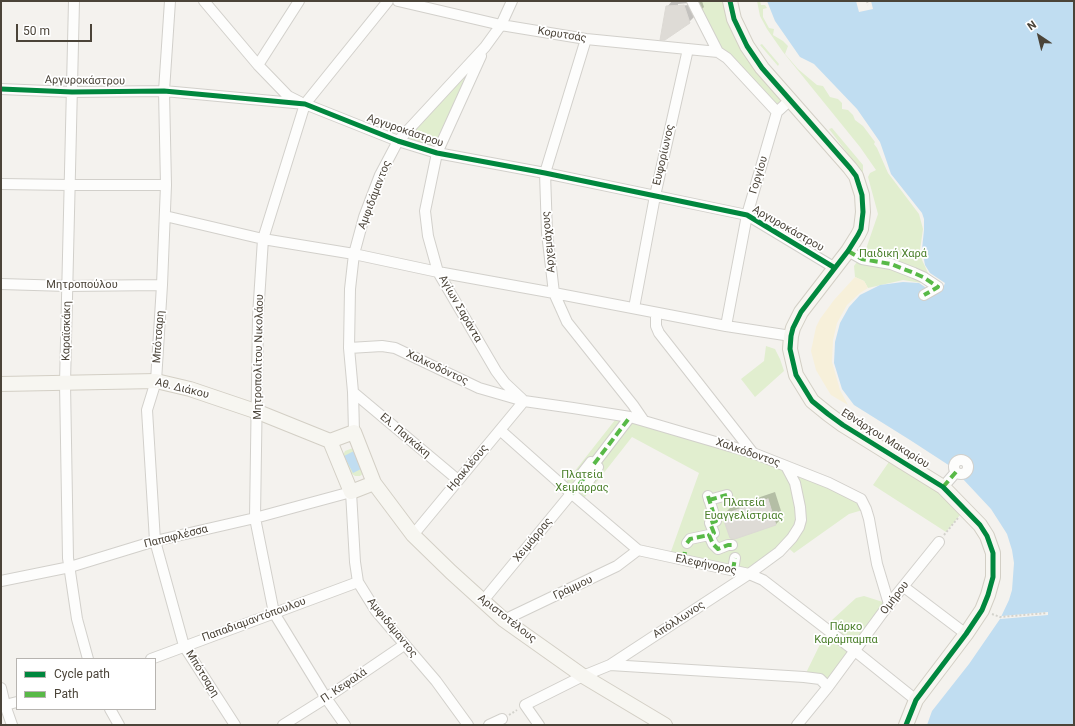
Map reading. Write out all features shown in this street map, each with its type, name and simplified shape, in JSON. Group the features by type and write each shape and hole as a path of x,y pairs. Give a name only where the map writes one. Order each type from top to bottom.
{"street":[{"name":"Καραϊσκάκη","path":"74,1 65,383 68,558 77,619 88,658"},
{"name":"Μπότσαρη","path":"170,1 164,91 166,185 162,285 156,380 148,410 156,541 184,646 234,725"},
{"path":"204,1 258,65 288,96 305,104"},
{"path":"258,65 299,1"},
{"name":"Μητροπολίτου Νικολάου","path":"345,725 326,698 274,613 255,518 258,412 258,316 263,239 305,104 388,1"},
{"name":"Κορυτσάς","path":"398,1 501,25 586,39 688,49 722,55"},
{"name":"Αμφιδάμαντος","path":"354,432 353,392 349,348 350,289 354,254 364,217 380,175 398,141 485,47 501,25 512,1"},
{"path":"692,1 722,55 777,112 790,100 762,68 747,46 734,19 730,1"},
{"name":"Αρχεμάχους","path":"586,39 545,173 548,233 554,293 567,322 644,421"},
{"name":"Αγίων Σαράντα","path":"485,47 436,154 425,211 428,236 438,272 496,371 505,383 524,401"},
{"name":"Ευφορίωνος","path":"634,308 655,196 688,49"},
{"name":"Αργυροκάστρου","path":"1,89 72,92 164,91 305,104 398,141 436,154 545,173 747,215 835,268"},
{"name":"Εθνάρχου Μακαρίου","path":"790,100 844,160 856,176 860,186 863,205 861,229 848,251 801,312 793,328 791,336 791,357 796,375 806,392 819,408 843,425 943,487 980,525 987,536 993,553 993,577 982,610 966,634 916,700 906,725"},
{"name":"Γοργίου","path":"726,326 747,215 777,112"},
{"path":"1,184 166,185"},
{"path":"165,216 263,239 354,254 438,272 726,326 791,336"},
{"path":"848,251 862,260 891,264 914,273 938,287 924,295"},
{"name":"Μητροπούλου","path":"1,284 68,286 162,285"},
{"path":"656,313 656,326 659,333 753,453"},
{"name":"Χαλκοδόντος","path":"349,348 382,346 395,348 479,388 524,401"},
{"name":"Αθ. Διάκου","path":"1,384 156,380 190,389 258,412 330,441"},
{"name":"Ελ. Παγκάκη","path":"353,392 458,480"},
{"name":"Χαλκόδοντος","path":"524,401 644,421 753,453 861,499 869,519 877,564 889,604"},
{"name":"Ηρακλέους","path":"413,535 524,401"},
{"name":"Χειμάρρας","path":"482,602 572,494 584,478 580,476 590,462 594,464 630,418"},
{"name":"Ελεφήνορος","path":"500,430 638,550 685,551 763,580 916,700"},
{"path":"354,432 330,441 351,492 374,483"},
{"name":"Αριστοτέλους","path":"354,432 374,483 413,535 482,602 504,620 583,676 666,725"},
{"name":"Απόλλωνος","path":"525,705 583,676 610,666 749,574 779,552 792,538 799,527 801,520 799,496 795,483 786,466"},
{"path":"943,487 956,472"},
{"name":"Αμφιδάμαντος","path":"351,492 355,562 358,582 376,611 436,681 468,725"},
{"name":"Παπαφλέσσα","path":"1,581 70,567 156,541 255,518 351,492"},
{"path":"685,551 690,539 714,533 710,522 716,521 708,498 727,495"},
{"path":"709,535 713,544 718,549 732,545"},
{"name":"Ομήρου","path":"797,725 828,687 889,604 939,542"},
{"name":"Γράμμου","path":"504,620 617,566 638,550"},
{"path":"734,570 735,558"},
{"name":"Παπαδιαμαντόπουλου","path":"154,658 358,582"},
{"path":"904,587 966,634"},
{"name":"Π. Κεφαλά","path":"283,725 404,645"},
{"path":"610,666 804,677 820,679 828,687"},
{"path":"1,688 12,725"},
{"path":"5,705 16,702"},
{"path":"525,705 539,725"},
{"path":"111,710 119,725"},
{"path":"489,725 502,719"}],"path":[{"path":"867,1 868,5"},
{"path":"939,542 965,509"},
{"path":"982,610 1000,617 1047,613"},
{"path":"502,719 525,705"}],"green space":[{"path":"692,1 730,1 734,19 790,100 777,112 727,58"},
{"name":"Παιδική Χαρά","path":"757,1 760,1 761,5 765,5 767,8 763,9 763,17 769,28 774,29 773,35 788,46 785,54 798,69 817,85 823,86 830,97 838,99 842,103 842,109 848,110 853,115 855,120 863,126 875,142 874,144 888,173 919,214 923,229 920,250 922,260 929,275 922,283 903,280 868,288 864,281 855,277 854,266 866,249 878,214 868,177 870,173 876,170 860,147 783,52 760,16"},
{"path":"762,44 779,64 778,66 760,45"},
{"path":"485,47 437,153 398,141"},
{"path":"832,128 863,165 863,172 829,129"},
{"path":"766,346 775,349 784,371 755,397 741,379 764,361"},
{"name":"Πλατεία Ευαγγελίστριας","path":"619,415 712,441 861,499 866,509 849,514 794,553 785,545 749,574 669,557 699,473 632,437 581,502 563,486"},
{"path":"353,448 355,449 364,473 360,476 355,476 351,473 343,455 345,451"},
{"path":"893,456 965,509 946,532 873,485"},
{"name":"Πάρκο Καράμπαμπα","path":"864,596 889,604 828,687 804,677 832,620 856,598"}],"sand":[{"path":"855,277 864,281 868,288 847,305 837,323 833,340 832,362 840,390 848,405 831,395 816,370 811,351 816,327 820,319 834,300"}],"water":[{"path":"767,1 856,1 859,12 873,9 871,1 1074,1 1074,725 927,725 932,711 969,664 1000,619 1012,590 1014,563 1012,550 1007,534 991,509 962,478 970,470 968,460 958,458 950,466 854,405 842,389 834,363 835,342 840,323 849,307 860,295 880,285 903,282 919,283 928,289 922,296 942,291 945,283 930,273 925,265 922,249 924,219 922,213 891,174 880,142 857,109 814,64 800,57 775,21"},
{"path":"354,451 363,468 353,473 344,456"}],"pier":[{"path":"1048,612 1048,615 1000,619 1002,616"}],"building":[{"path":"684,5 690,23 665,40 660,40 666,6"},
{"path":"768,499 776,525 735,539 730,538 722,515"}],"marked path":[{"path":"848,251 862,259 891,264 914,273 938,287 924,295"},
{"path":"594,464 630,417"},
{"path":"943,487 956,472"},
{"path":"572,494 584,478"},
{"path":"709,500 727,495"},
{"path":"708,496 716,521 710,523 714,533 709,535 713,544 718,549 732,545"},
{"path":"687,543 690,539 709,535"},
{"path":"684,560 685,550"},
{"path":"733,570 735,558"}],"cycle path":[{"path":"730,1 734,19 747,46 762,68 850,168 856,176 862,195 863,212 861,229 858,235 848,251 801,312 793,328 790,349 796,375 812,401 828,414 843,425 943,487 980,525 987,536 993,553 993,577 982,610 966,634 916,700 906,725"},
{"path":"1,89 72,92 164,91 305,104 398,141 437,153 545,173 747,215 835,268"}],"park label":[{"name":"Πλατεία Χειμάρρας","path":"582,481"}]}
